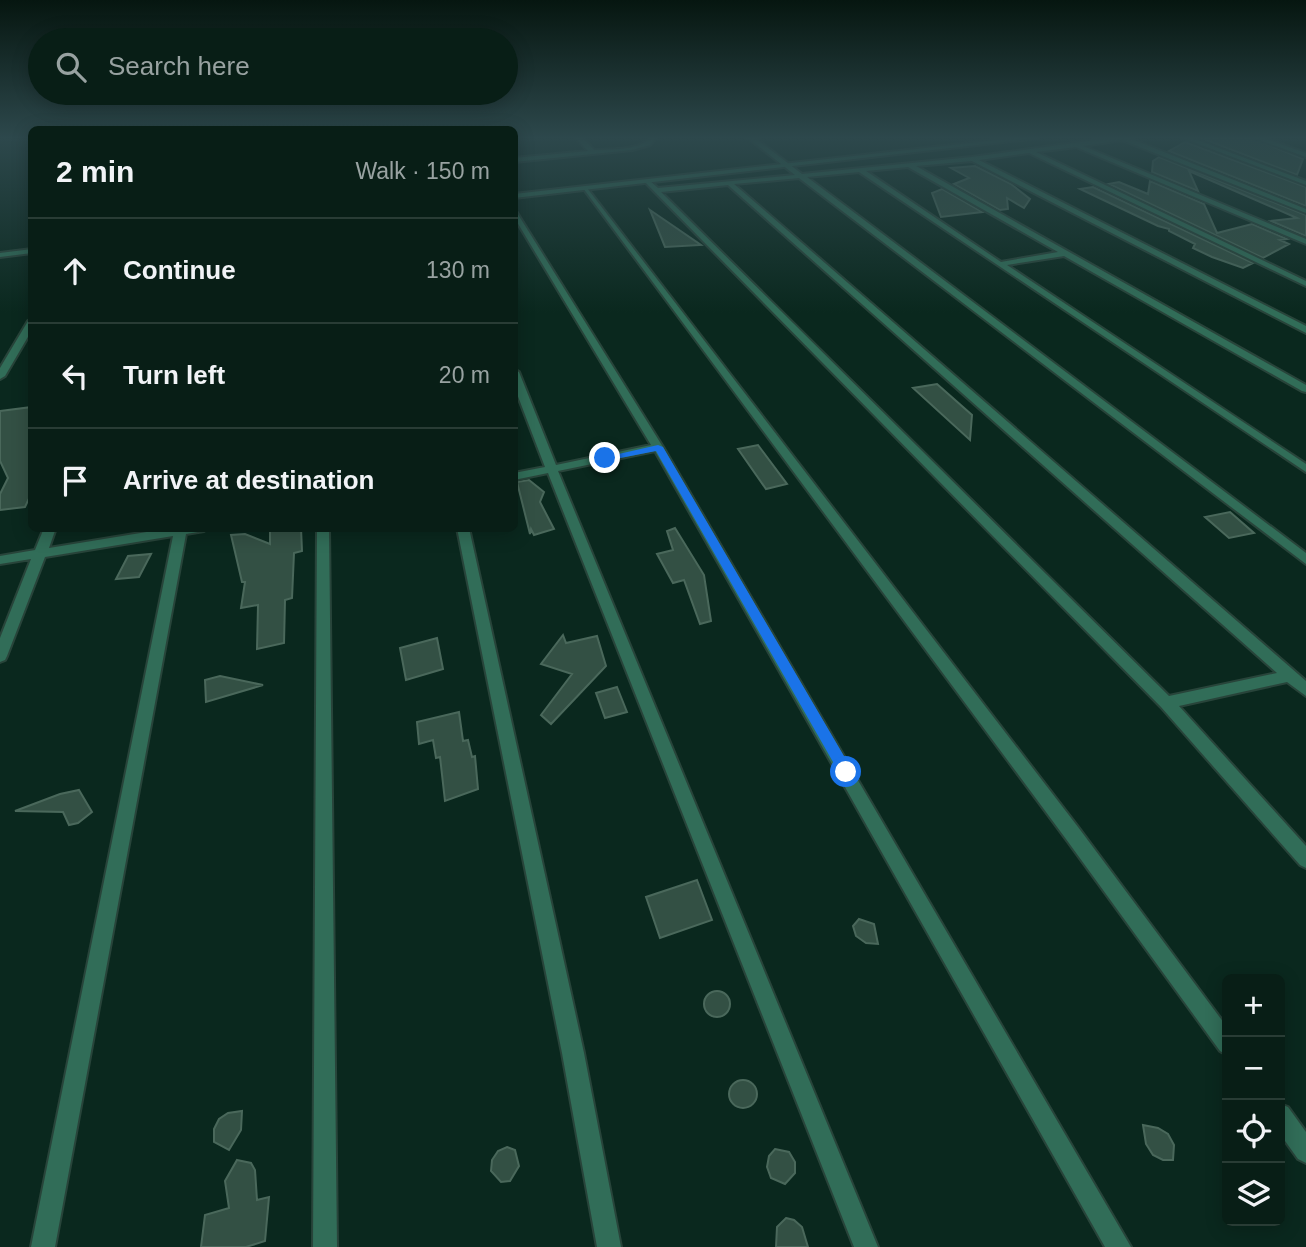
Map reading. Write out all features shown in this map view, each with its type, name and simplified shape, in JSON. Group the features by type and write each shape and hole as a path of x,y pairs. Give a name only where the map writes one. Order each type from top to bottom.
{"street":[{"path":"590,196 1072,833 1222,1037"},
{"path":"663,196 1166,703 1306,859"},
{"path":"744,196 1306,690"},
{"path":"829,196 1306,560"},
{"path":"900,196 1306,470"},
{"path":"964,196 1306,389"},
{"path":"1045,196 1306,330"},
{"path":"1123,196 1306,284"},
{"path":"1196,196 1306,243"},
{"path":"1269,196 1306,211"},
{"path":"518,217 658,447 1119,1247"},
{"path":"0,255 28,252"},
{"path":"1001,264 1065,253"},
{"path":"0,376 28,328"},
{"path":"518,382 866,1247"},
{"path":"518,476 658,447"},
{"path":"0,656 49,532"},
{"path":"0,560 174,532"},
{"path":"43,1247 180,532"},
{"path":"323,532 325,1247"},
{"path":"464,532 573,1053 609,1247"},
{"path":"1166,703 1290,676"},
{"path":"1285,1122 1306,1151"}],"building":[{"path":"933,196 955,196 982,212 941,217"},
{"path":"976,196 1026,196 1030,199 1024,208 1007,198 1008,209 1000,210"},
{"path":"1095,196 1112,196 1253,263 1243,268 1212,257 1193,248 1195,244 1169,229"},
{"path":"1134,196 1186,196 1204,204 1217,233 1252,224 1287,239 1280,240 1289,244 1263,258"},
{"path":"1247,196 1258,196 1306,215 1306,236 1271,221 1297,218"},
{"path":"1282,196 1306,196 1306,206"},
{"path":"650,210 701,245 665,247"},
{"path":"937,384 972,415 970,440 913,388"},
{"path":"28,408 28,501 25,507 0,510 0,494 8,478 0,461 0,411"},
{"path":"758,445 787,484 766,489 738,449"},
{"path":"529,480 544,492 540,502 554,529 534,535 531,529 530,534 518,482"},
{"path":"1230,512 1254,533 1229,538 1205,517"},
{"path":"675,528 704,575 711,621 700,624 684,580 673,583 657,554 673,550 667,531"},
{"path":"270,532 301,532 302,551 294,553 292,598 285,600 284,643 257,649 258,605 241,608 245,582 242,582 231,535 245,534 270,544"},
{"path":"151,554 139,577 116,579 128,556"},
{"path":"563,635 566,643 597,636 606,666 551,724 541,715 572,674 541,664"},
{"path":"437,638 443,669 406,680 400,648"},
{"path":"220,676 263,685 206,702 205,680"},
{"path":"617,687 627,712 605,718 596,693"},
{"path":"459,712 463,741 468,740 472,757 475,756 478,789 445,801 440,757 436,758 433,740 419,744 417,722"},
{"path":"79,790 92,812 78,823 69,825 63,812 15,811 60,794"},
{"path":"697,880 712,920 660,938 646,897"},
{"path":"859,919 874,924 878,944 866,943 856,936 853,926"},
{"path":"717,991 726,995 730,1004 726,1013 717,1017 708,1013 704,1004 708,995"},
{"path":"743,1080 753,1084 757,1094 753,1104 743,1108 733,1104 729,1094 733,1084"},
{"path":"242,1111 241,1130 229,1150 214,1142 214,1129 219,1119 228,1113"},
{"path":"1143,1125 1158,1128 1168,1134 1174,1145 1173,1160 1163,1160 1153,1155 1146,1144"},
{"path":"507,1147 515,1150 519,1166 510,1181 501,1182 491,1171 492,1160 498,1151"},
{"path":"775,1149 789,1152 795,1162 795,1173 785,1184 771,1178 767,1167 769,1156"},
{"path":"237,1160 251,1163 255,1170 257,1200 269,1197 265,1241 246,1247 201,1247 205,1215 229,1208 225,1181"},
{"path":"786,1218 794,1220 802,1227 808,1247 776,1247 777,1227"}],"route":[{"path":"605,458 658,447 846,772"}]}
